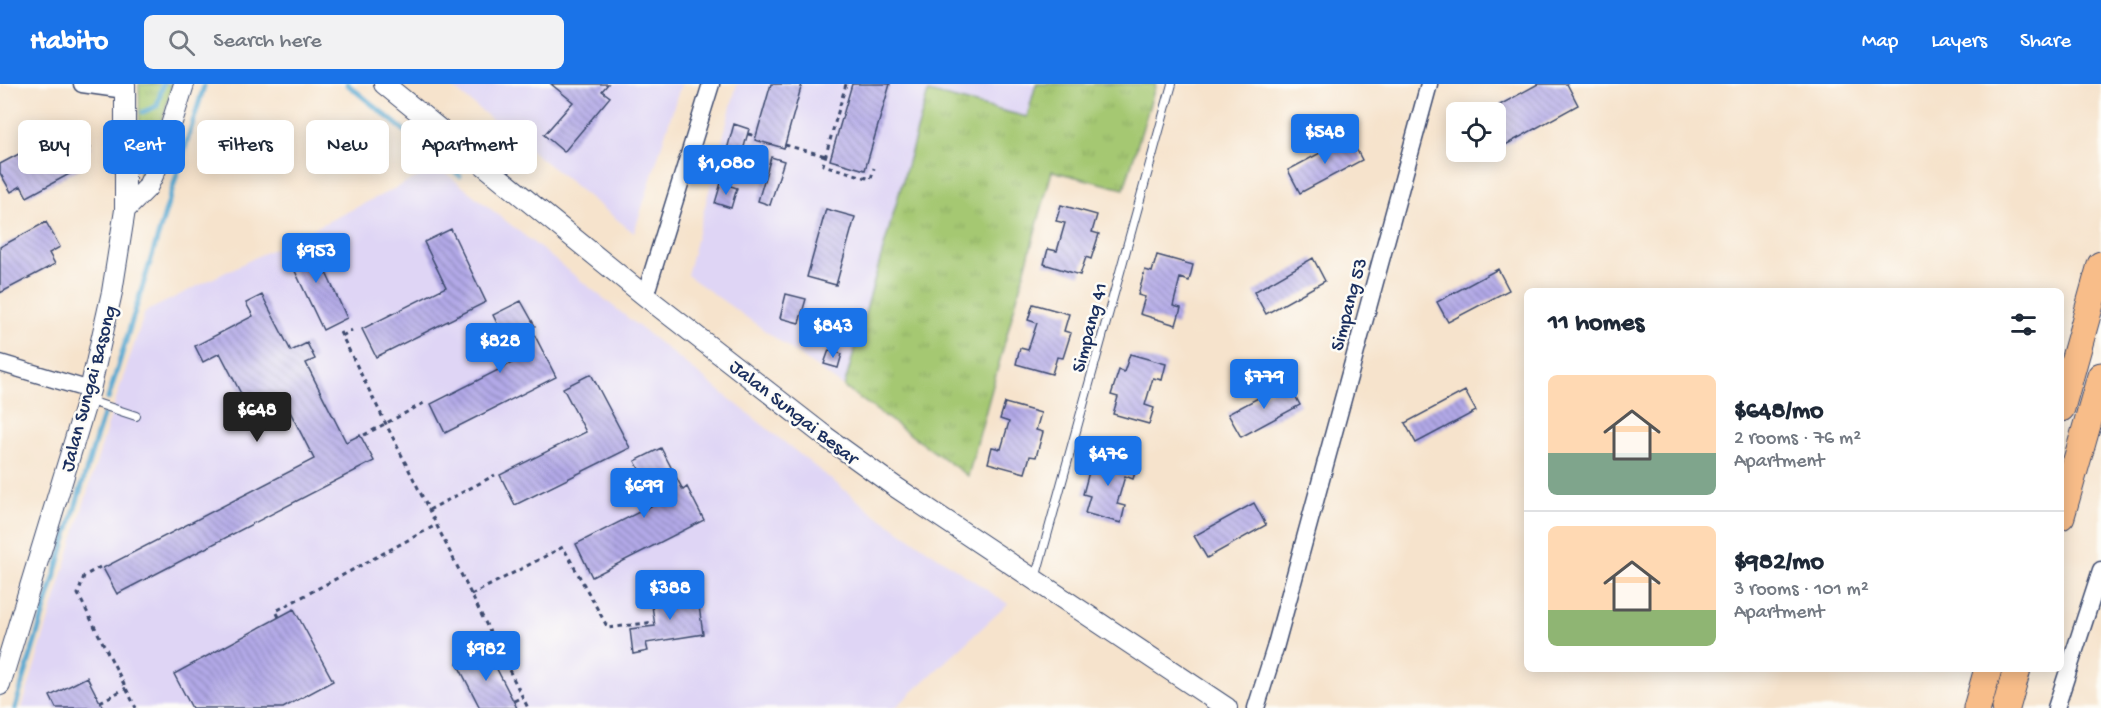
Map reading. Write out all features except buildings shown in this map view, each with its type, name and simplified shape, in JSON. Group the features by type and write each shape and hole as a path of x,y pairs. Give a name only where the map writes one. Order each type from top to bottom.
{"highway":[{"path":"2064,397 2101,265"},
{"path":"2064,506 2101,376"},
{"path":"1977,708 1987,672"},
{"path":"2006,708 2016,672"}],"street":[{"path":"82,84 125,87"},
{"path":"125,210 147,188 159,163 184,84"},
{"name":"Jalan Sungai Besar","path":"384,84 645,296 826,437 877,474 1227,708"},
{"path":"645,296 711,84"},
{"name":"Simpang 53","path":"1256,708 1275,648 1429,84"},
{"name":"Jalan Sungai Basong","path":"0,684 89,395 112,292 125,210 125,87"},
{"path":"0,363 89,395"},
{"path":"2056,708 2094,613 2101,570"}],"lane":[{"name":"Simpang 41","path":"1035,579 1172,84"},
{"path":"89,395 136,416"}],"path":[{"path":"846,84 823,165 871,179 874,168"},
{"path":"748,134 756,136"},
{"path":"785,144 826,156"},
{"path":"352,330 341,334 528,708"},
{"path":"364,435 423,403"},
{"path":"429,510 495,475"},
{"path":"279,617 276,611 436,525"},
{"path":"471,595 563,547 608,628 654,622"},
{"path":"100,567 84,576 78,594 136,708"},
{"path":"100,702 126,688"},
{"path":"514,701 522,697"}],"shaded area":[{"path":"455,84 681,84 634,233 537,155 537,120 493,120 453,88"},
{"path":"737,84 1036,84 1027,117 928,92 844,387 687,275"},
{"path":"424,174 447,174 876,515 1008,604 895,708 22,708 113,408 145,312"}],"green space":[{"path":"139,84 172,84 162,120 139,120"},
{"path":"1036,84 1156,84 1124,189 1052,171 968,476 844,387 928,92 1027,117"},
{"path":"140,174 148,174 140,182"}],"waterway":[{"path":"143,112 157,106 163,84"},
{"path":"347,84 460,176"},
{"path":"108,399 204,86"},
{"path":"15,708 103,415"}]}
